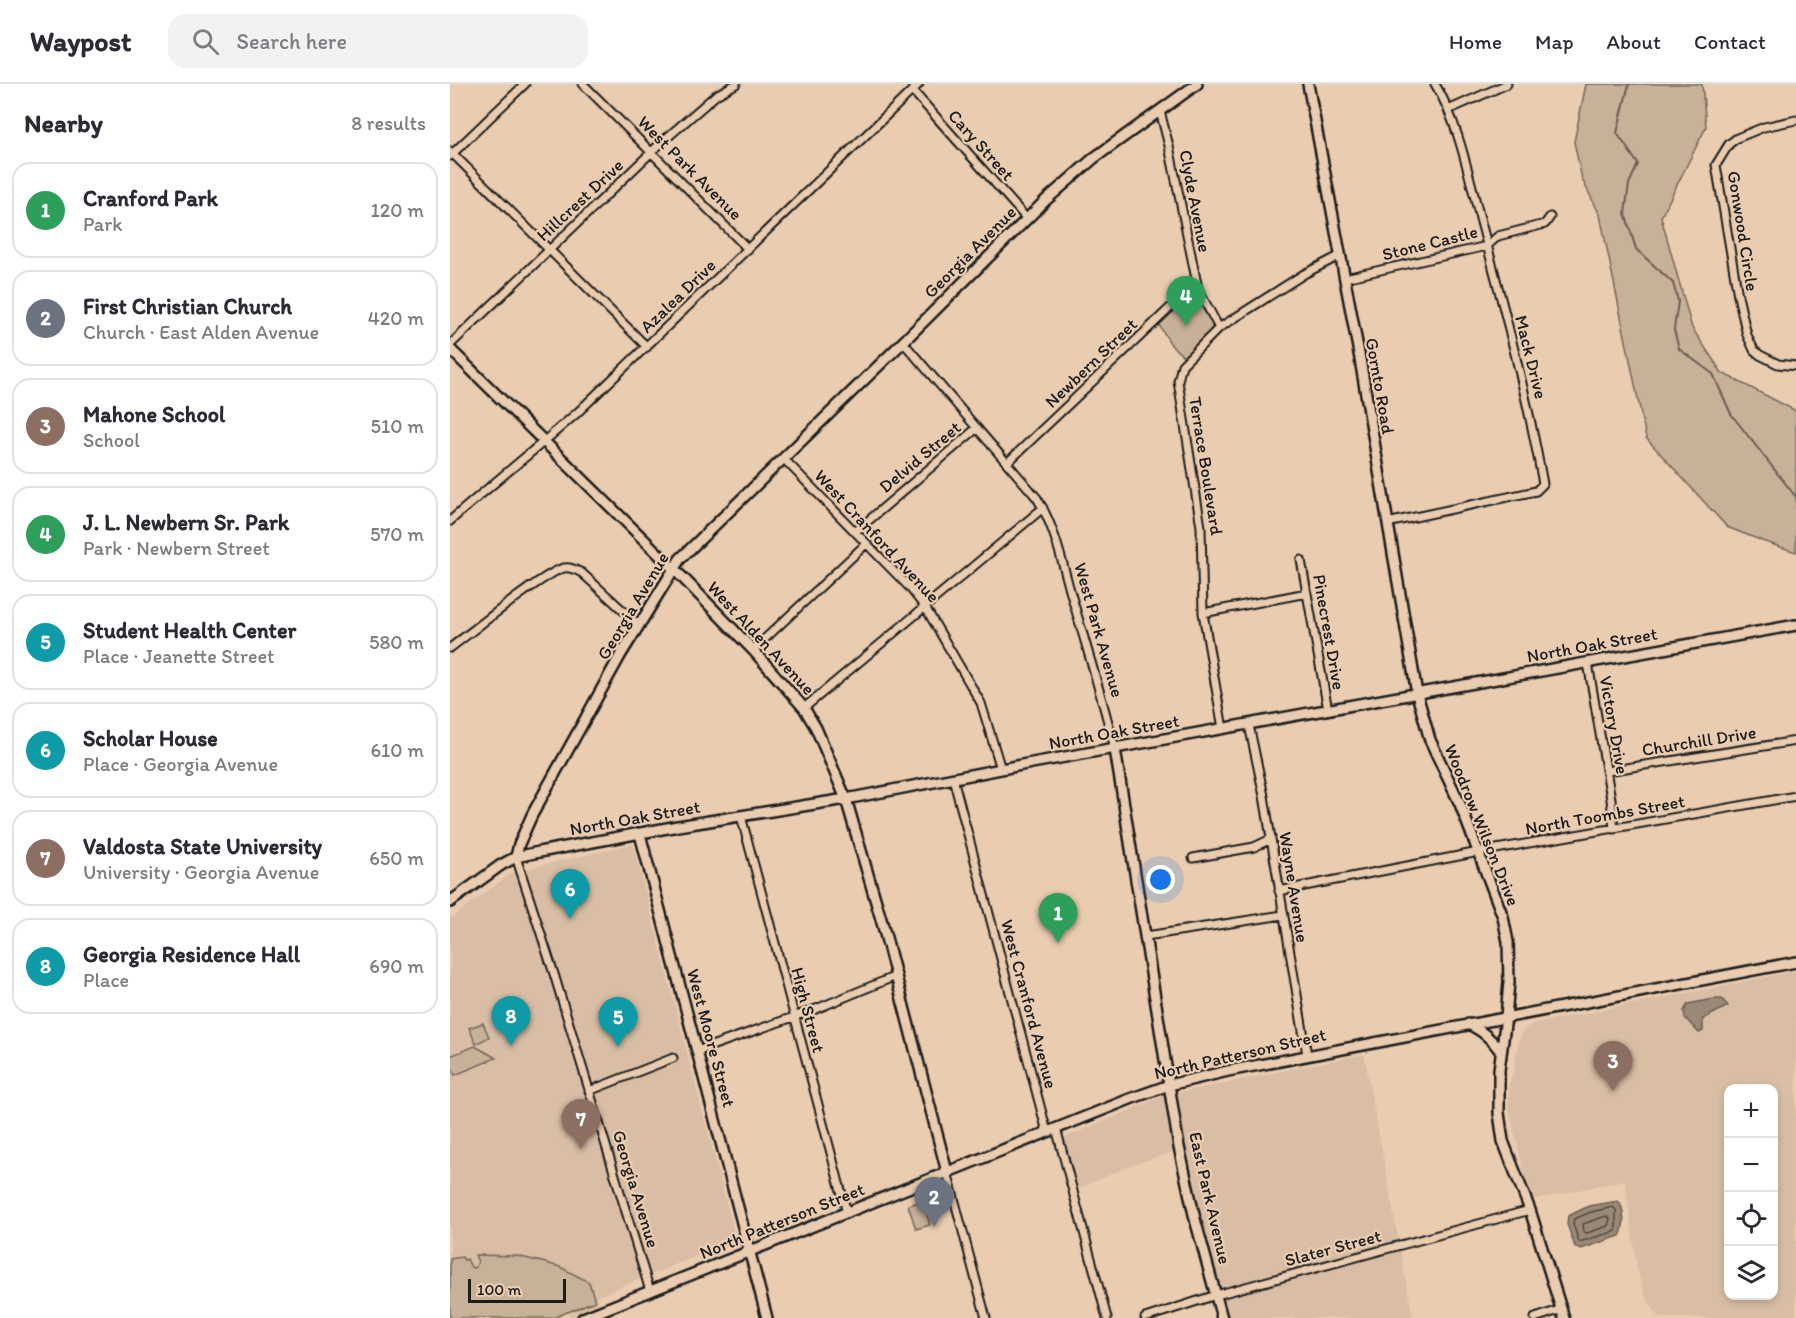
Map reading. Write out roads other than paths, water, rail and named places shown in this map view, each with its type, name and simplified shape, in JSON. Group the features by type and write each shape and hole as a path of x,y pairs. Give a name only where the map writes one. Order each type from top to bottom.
{"street":[{"path":"525,84 451,154 647,347"},
{"name":"West Park Avenue","path":"583,84 748,249"},
{"path":"716,95 724,84"},
{"name":"Hillcrest Drive","path":"450,347 651,153 716,95 736,84"},
{"name":"Azalea Drive","path":"452,516 527,454 545,443 919,84"},
{"name":"Georgia Avenue","path":"650,1292 516,857 519,844 532,815 639,625 680,559 1027,219 1094,158 1197,84"},
{"name":"Gornto Road","path":"1308,84 1341,255 1417,694"},
{"name":"Mack Drive","path":"1387,523 1536,491 1543,484 1532,424 1465,161 1448,110 1435,84"},
{"path":"1448,110 1506,84"},
{"name":"Cary Street","path":"912,90 1027,219"},
{"name":"Clyde Avenue","path":"1160,111 1198,289 1219,328"},
{"name":"Gonwood Circle","path":"1796,120 1747,132 1729,144 1716,165 1738,296 1747,335 1754,350 1760,355 1778,364 1796,366"},
{"name":"Stone Castle","path":"1345,278 1487,246 1498,236 1545,224 1550,217"},
{"name":"Terrace Boulevard","path":"1223,729 1203,613 1201,527 1178,381 1182,365 1219,328 1304,274 1341,255"},
{"name":"Newbern Street","path":"1007,463 1186,293 1198,289"},
{"name":"West Park Avenue","path":"903,342 1007,463 1043,508 1049,521 1115,749 1169,1085"},
{"name":"West Alden Avenue","path":"450,347 753,650 804,708 816,728 846,799 896,975 947,1172"},
{"name":"Delvid Street","path":"855,532 977,428"},
{"name":"West Cranford Avenue","path":"783,458 910,588 925,607 981,703 1001,769"},
{"path":"804,708 1043,508"},
{"path":"753,650 866,544"},
{"name":"Pinecrest Drive","path":"1301,560 1328,710"},
{"path":"450,648 529,589 565,568 582,573 639,625"},
{"path":"1203,613 1307,593"},
{"name":"North Oak Street","path":"450,902 501,865 516,857 1796,625"},
{"name":"Victory Drive","path":"1588,663 1607,771 1614,829"},
{"name":"Woodrow Wilson Drive","path":"1417,694 1430,740 1460,804 1503,917 1508,942 1509,982 1499,1070 1498,1113 1503,1141 1530,1210 1563,1314"},
{"name":"Wayne Avenue","path":"1249,725 1264,796 1307,1055"},
{"name":"Churchill Drive","path":"1607,771 1796,741"},
{"name":"West Cranford Avenue","path":"953,778 1107,1318"},
{"name":"North Toombs Street","path":"1279,891 1479,852 1796,796"},
{"name":"High Street","path":"741,816 847,1213"},
{"name":"West Moore Street","path":"640,834 767,1318"},
{"path":"1193,858 1254,847 1271,839"},
{"path":"1146,936 1283,915"},
{"name":"North Patterson Street","path":"583,1318 1169,1085 1307,1055 1796,962"},
{"path":"698,1051 795,1017 896,975"},
{"path":"1468,1024 1491,1038 1501,1052"},
{"path":"589,1091 673,1058"},
{"name":"East Park Avenue","path":"1169,1085 1185,1177 1222,1318"},
{"path":"947,1172 986,1318"},
{"name":"Slater Street","path":"1145,1318 1216,1295 1530,1210"},
{"path":"1535,1318 1563,1314"}],"water":[{"path":"1722,999 1728,1006 1703,1019 1703,1031 1699,1033 1685,1018 1684,1011 1688,1004"},
{"path":"1618,1201 1624,1218 1620,1236 1581,1249 1575,1247 1567,1224 1568,1216 1589,1206"}],"waterway":[{"path":"1629,84 1617,133 1638,164 1629,184 1625,213 1636,249 1673,283 1678,301 1674,330 1679,349 1713,374 1731,414 1796,497"}],"place":[{"name":"J. L. Newbern Sr. Park","path":"1186,326"},
{"name":"Scholar House","path":"570,919"},
{"name":"Cranford Park","path":"1058,943"},
{"name":"Georgia Residence Hall","path":"511,1046"},
{"name":"Student Health Center","path":"618,1047"},
{"name":"Mahone School","path":"1613,1091"},
{"name":"Valdosta State University","path":"581,1149"},
{"name":"First Christian Church","path":"934,1227"}]}
